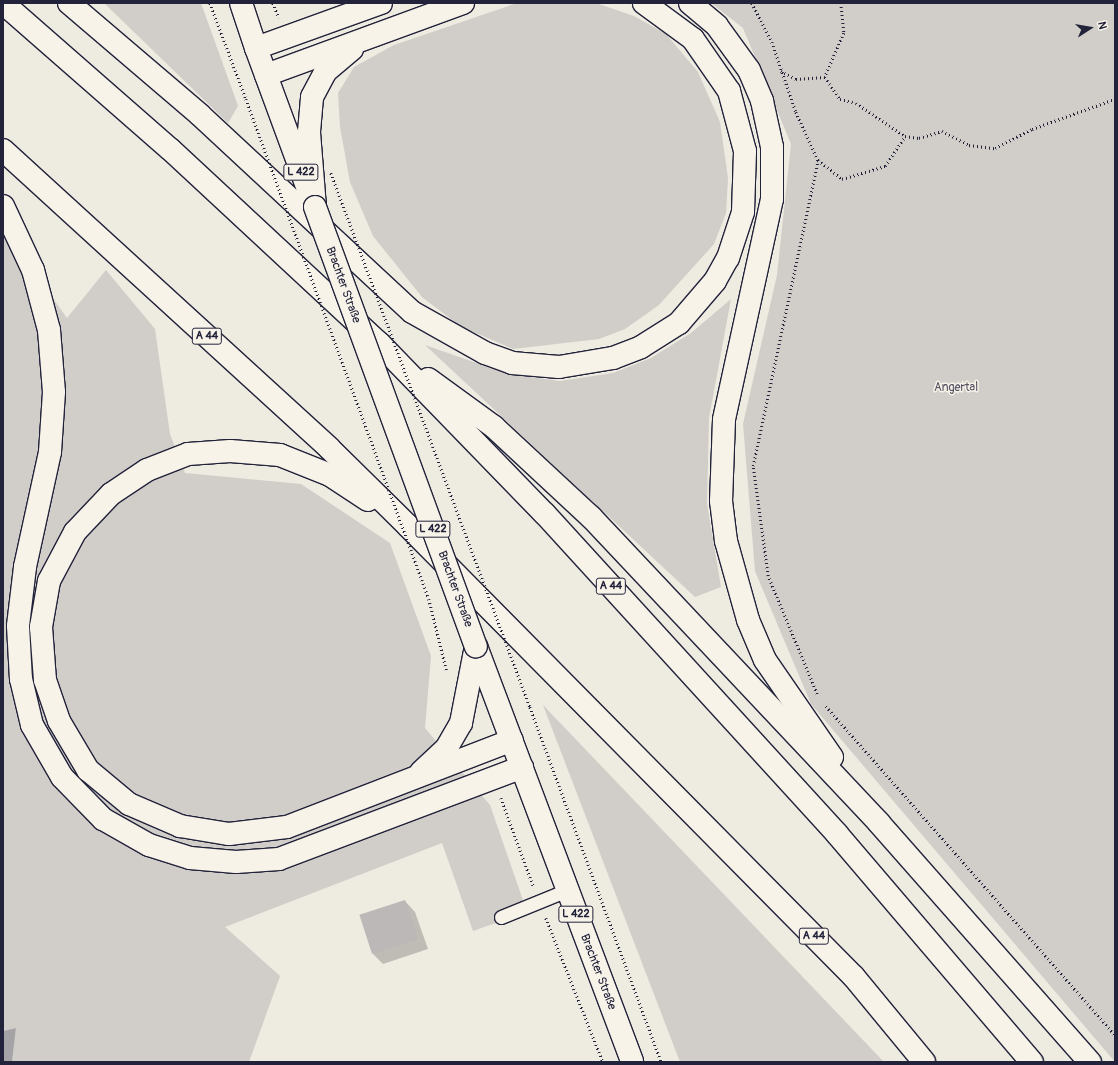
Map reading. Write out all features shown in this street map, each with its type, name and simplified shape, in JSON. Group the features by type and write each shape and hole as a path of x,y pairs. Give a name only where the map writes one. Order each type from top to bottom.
{"main road":[{"name":"A 44","path":"3,3 170,149 379,343 545,514 826,822 1032,1062"},
{"path":"69,3 200,115 412,312 485,354 512,363 559,367 613,358 642,347 678,323 716,281 728,258 743,212 745,151 729,91 693,39 644,3"},
{"name":"Brachter Straße","path":"241,3 288,138 632,1062"},
{"path":"256,48 381,3"},
{"path":"266,75 376,33 463,3"},
{"path":"690,3 717,26 749,70 762,101 772,147 772,199 724,420 721,501 735,580 765,660 879,823"},
{"path":"314,207 309,112 316,89 336,60 376,33"},
{"name":"A 44","path":"3,150 328,448 408,526 854,977 924,1062"},
{"path":"3,206 33,270 49,330 54,392 50,452 25,567 18,626 21,679 32,725 62,777 103,818 149,845 190,858 236,862 280,859 522,767"},
{"path":"379,343 494,427 591,518 879,823 1090,1062"},
{"path":"408,526 330,475 280,455 230,451 188,454 147,470 111,494 75,532 49,581 41,627 50,694 59,721 88,770 129,804 180,826 229,834 287,827 408,782 512,740"},
{"path":"408,782 446,749 461,723 476,646"}],"lane":[{"path":"501,917 567,890"}],"path":[{"path":"210,3 430,599 448,676"},
{"path":"752,3 772,42 781,71 818,160 842,179 885,166 905,136"},
{"path":"825,77 844,33 841,3"},
{"path":"781,71 796,79 825,77"},
{"path":"825,77 840,99 856,103 905,136 919,138 942,131 969,145 995,148 1032,128 1115,99"},
{"path":"818,160 753,466 768,576 819,698"},
{"path":"331,173 661,1062"},
{"path":"824,704 1115,1035"},
{"path":"493,777 602,1062"}],"green space":[{"path":"104,3 201,3 238,106 228,123"},
{"path":"517,3 596,3 634,16 666,34 698,72 720,122 728,178 726,213 714,244 659,305 625,329 599,339 513,349 460,326 422,297 373,236 350,182 340,127 338,93 354,67 394,45"},
{"name":"Angertal","path":"711,3 1115,3 1115,1062 811,704 755,571 743,424 777,275 791,144 743,28"},
{"path":"3,228 67,318 106,270 155,329 170,434 185,473 301,484 390,543 431,656 425,728 490,805 527,912 473,931 442,843 225,927 280,976 249,1062 12,1062 16,1028 3,1031"},
{"path":"731,299 709,418 707,504 721,587 695,597 425,345 508,374 560,381 613,373 651,358 691,333"},
{"path":"543,705 884,1062 680,1062"}],"shaded area":[{"path":"16,1028 12,1062 3,1062 3,1031"}],"building":[{"path":"405,900 418,939 372,954 359,915"}]}
